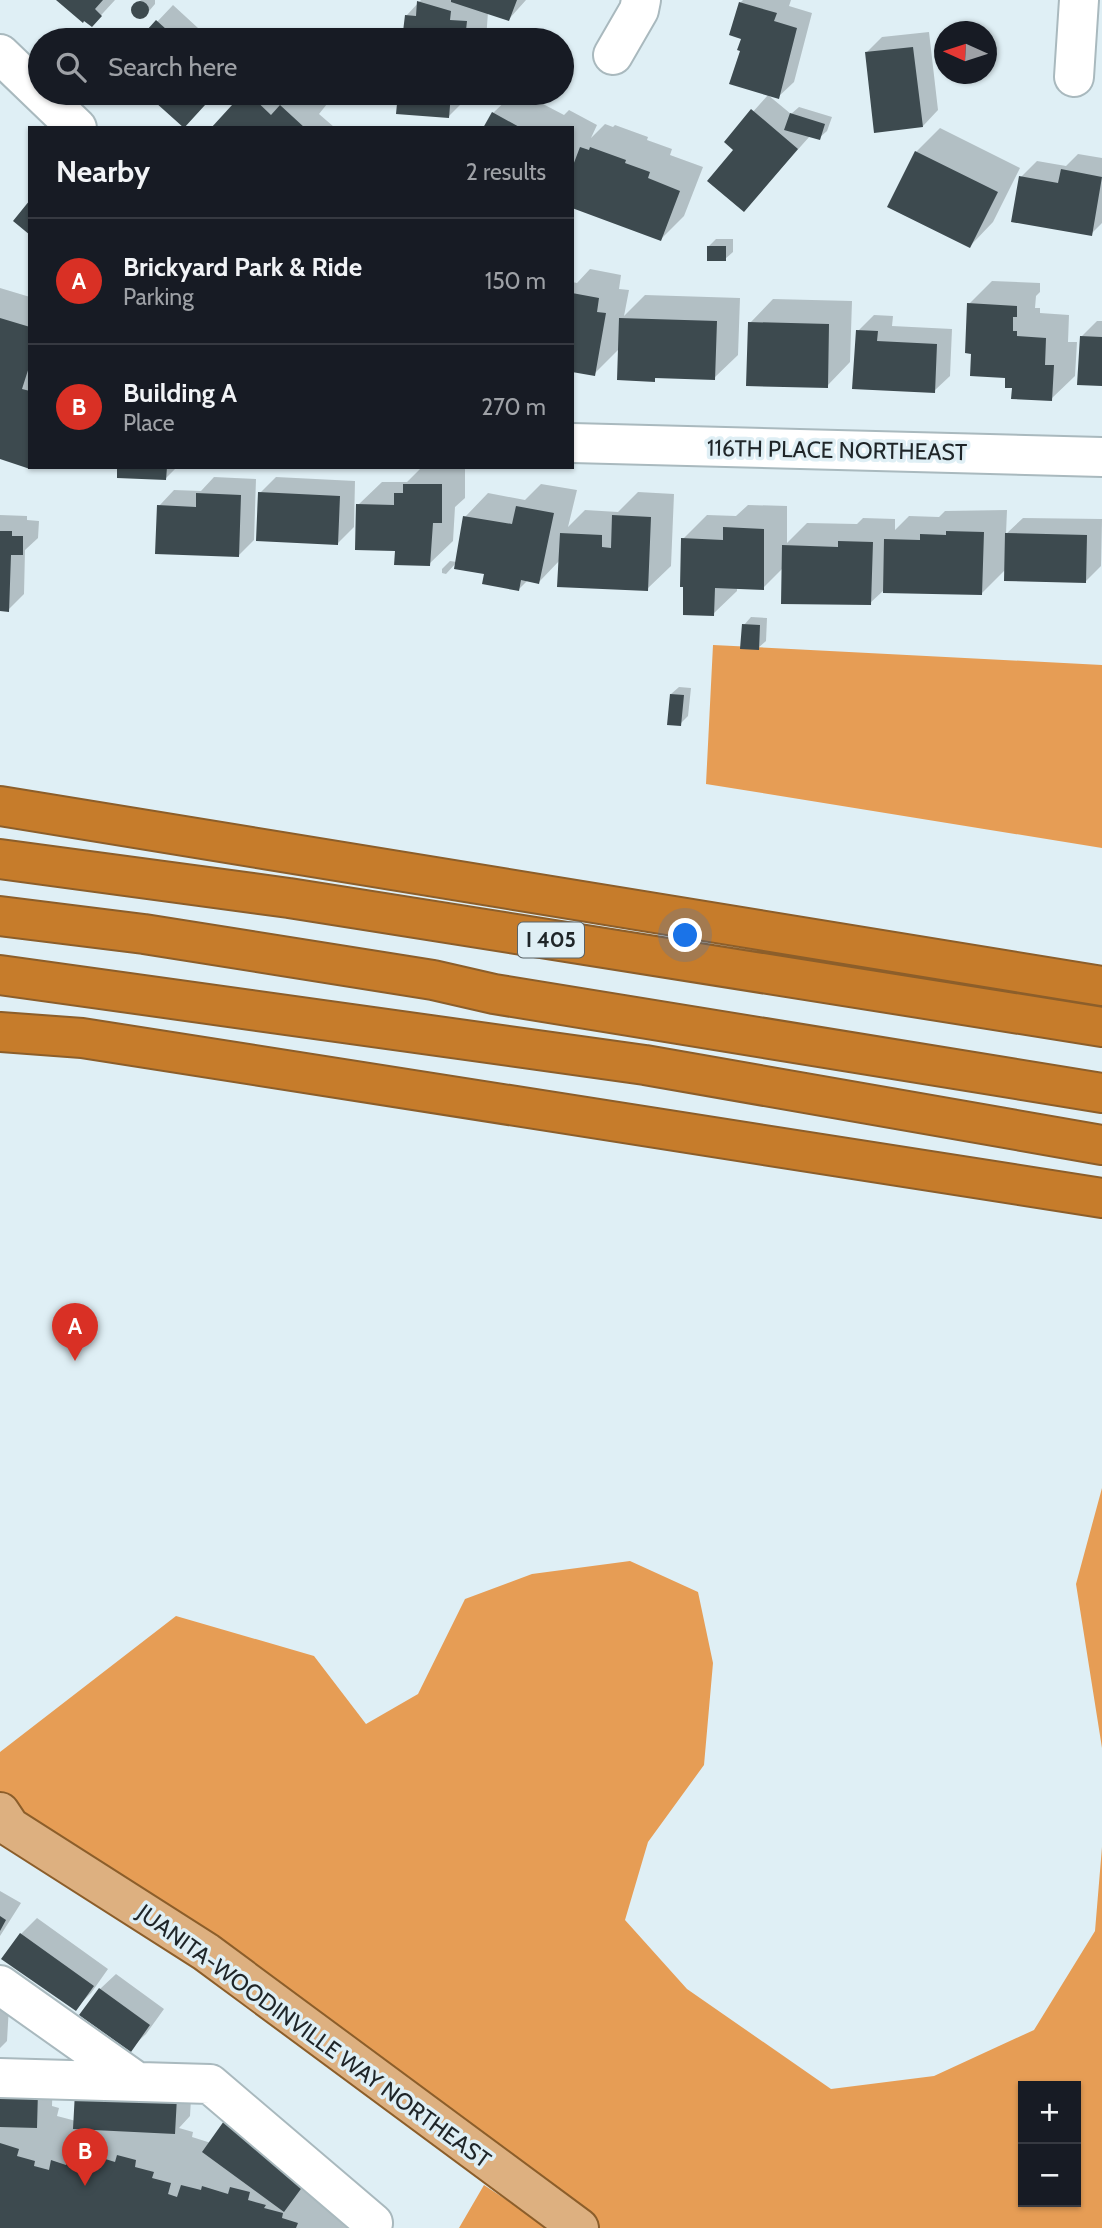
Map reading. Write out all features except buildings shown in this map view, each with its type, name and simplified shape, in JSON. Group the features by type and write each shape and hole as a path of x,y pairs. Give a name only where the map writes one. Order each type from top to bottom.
{"highway":[{"path":"0,806 164,833"},
{"name":"I 405","path":"0,816 164,833 1102,986"},
{"name":"I 405","path":"0,859 303,900 1102,1027"},
{"path":"0,916 144,934 433,980 494,993 1102,1093"},
{"path":"0,975 645,1065 1102,1145"},
{"path":"334,1022 433,980"},
{"path":"0,1032 82,1038 1102,1198"}],"main road":[{"name":"JUANITA-WOODINVILLE WAY NORTHEAST","path":"3,1821 206,1952 579,2228"}],"street":[{"path":"613,55 642,0"},
{"path":"1073,77 1079,0"},
{"path":"0,54 28,81"},
{"path":"53,105 75,126"},
{"name":"116TH PLACE NORTHEAST","path":"574,443 1102,457"},
{"path":"0,1985 137,2082"},
{"path":"0,2078 210,2084 373,2223 370,2228"}],"shaded area":[{"path":"713,645 1102,665 1102,848 706,784"},
{"path":"1102,1488 1102,1748 1076,1584"},
{"path":"630,1561 698,1592 713,1663 704,1765 648,1842 625,1920 687,1989 831,2089 934,2076 1034,2030 1095,1931 1102,1847 1102,2228 579,2228 0,1812 0,1752 176,1616 314,1656 366,1724 418,1694 465,1599 532,1574"},
{"path":"484,2185 549,2228 459,2228"}],"place":[{"name":"Brickyard Park & Ride","path":"75,1361"},
{"name":"Building A","path":"85,2186"}]}
